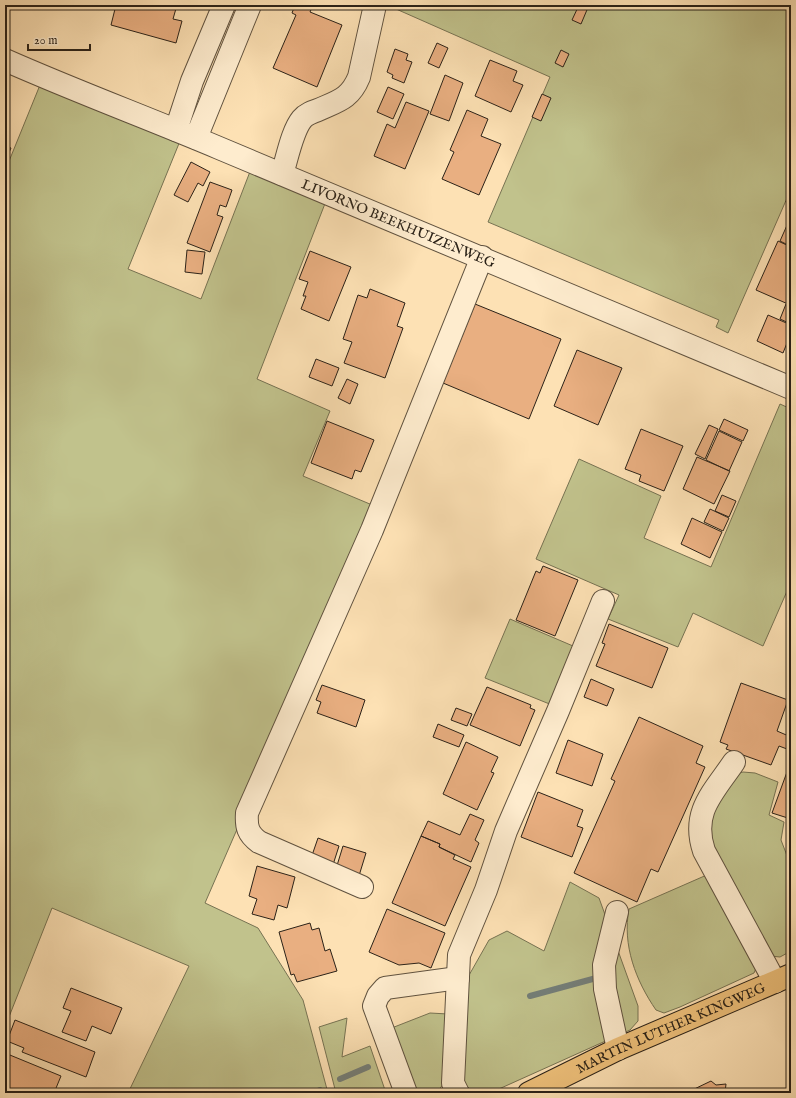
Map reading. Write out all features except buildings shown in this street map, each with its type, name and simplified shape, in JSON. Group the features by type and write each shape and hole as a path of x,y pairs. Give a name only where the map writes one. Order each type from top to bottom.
{"main road":[{"name":"MARTIN LUTHER KINGWEG","path":"529,1093 618,1049 783,979"}],"street":[{"path":"176,130 192,81 224,5"},
{"path":"196,138 250,5"},
{"path":"282,174 298,127 303,119 310,113 347,97 355,88 359,77 375,5"},
{"name":"LIVORNO BEEKHUIZENWEG","path":"5,60 50,80 196,138 482,257 791,388"},
{"path":"362,887 259,842 251,836 246,826 247,813 372,530 482,257"},
{"path":"458,1093 453,1083 459,954 486,890 506,832 603,601"},
{"path":"734,762 702,812 699,824 700,837 704,851 783,979"},
{"path":"617,912 604,965 605,989 618,1049"},
{"path":"406,1093 374,1006 378,996 385,988 458,978"}],"green space":[{"path":"387,5 791,5 791,189 728,333 716,327 719,320 488,222 550,77"},
{"path":"40,85 180,141 128,269 201,299 251,169 326,201 257,379 330,411 303,476 377,507 205,903 258,928 303,1000 328,1093 128,1093 189,966 52,908 5,1027 5,171"},
{"path":"780,404 791,409 791,582 763,646 693,613 678,647 608,619 619,595 536,559 579,459 661,496 644,538 711,567"},
{"path":"510,619 573,646 557,707 485,678"},
{"path":"743,772 755,773 778,782 769,815 784,822 781,840 791,866 791,951 780,957 770,956 709,851 706,810 733,775"},
{"path":"709,874 757,966 754,973 664,1013 656,1010 649,999 642,987 632,962 627,936 629,909"},
{"path":"570,882 599,898 638,1006 638,1021 630,1030 490,1093 474,1091 462,1080 464,984 489,940 507,931 544,951"},
{"path":"430,1013 448,1014 447,1079 438,1091 408,1090 384,1031"},
{"path":"347,1018 342,1057 370,1046 386,1093 336,1093 319,1027"}],"waterway":[{"path":"530,996 600,977"},
{"path":"340,1079 368,1067"},
{"path":"313,1093 320,1090"}]}
